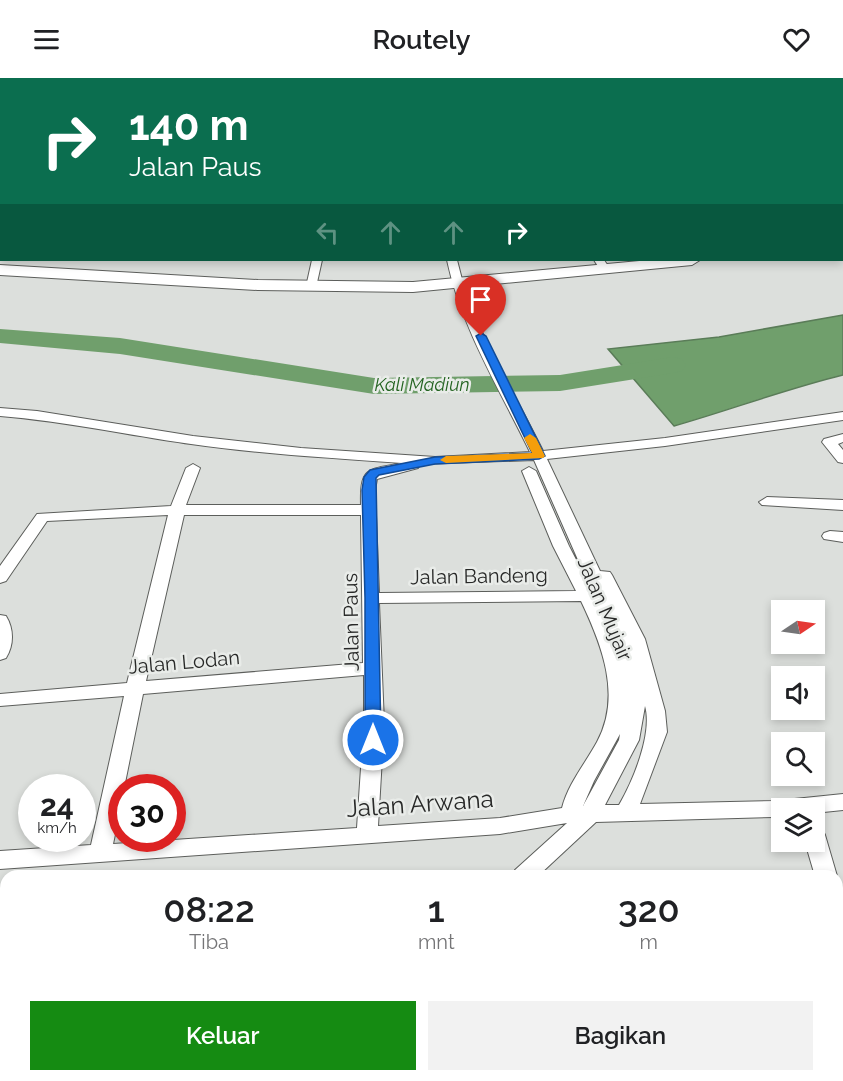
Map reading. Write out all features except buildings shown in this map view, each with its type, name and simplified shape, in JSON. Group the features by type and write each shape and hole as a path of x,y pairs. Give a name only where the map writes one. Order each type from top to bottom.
{"main road":[{"path":"0,270 311,287 413,287 602,264 670,261"}],"street":[{"path":"311,287 317,261"},
{"path":"452,261 458,283 535,460 586,596 609,645 618,698 616,721 597,763 572,806 581,815"},
{"path":"0,412 37,415 236,445 301,452 435,460 535,460 843,416"},
{"path":"843,438 829,442 843,459"},
{"name":"Jalan Paus","path":"367,834 372,773 373,668 370,477 375,473 435,460"},
{"name":"Jalan Mujair","path":"529,870 581,815 629,740 636,704 624,643 535,460"},
{"path":"100,853 177,510 193,468"},
{"path":"552,469 636,639 656,711 657,732 635,795 625,812"},
{"path":"767,502 843,505"},
{"path":"0,578 44,516 177,510 370,510"},
{"name":"Jalan Bandeng","path":"372,598 586,596"},
{"path":"0,620 4,639 0,654"},
{"name":"Jalan Lodan","path":"0,700 373,668"},
{"name":"Jalan Arwana","path":"825,805 843,802"},
{"name":"Jalan Arwana","path":"0,860 492,827 581,815 625,812 684,813 771,809"},
{"path":"819,852 824,870"}],"shaded area":[{"path":"843,315 843,375 674,426 608,349 719,337"}],"waterway":[{"name":"Kali Madiun","path":"0,336 120,346 374,386 560,383 673,365"}],"slow traffic":[{"path":"446,460 539,456 530,438"}],"route":[{"path":"373,740 372,598 368,490 370,477 375,473 435,460 539,456 481,336"}]}
